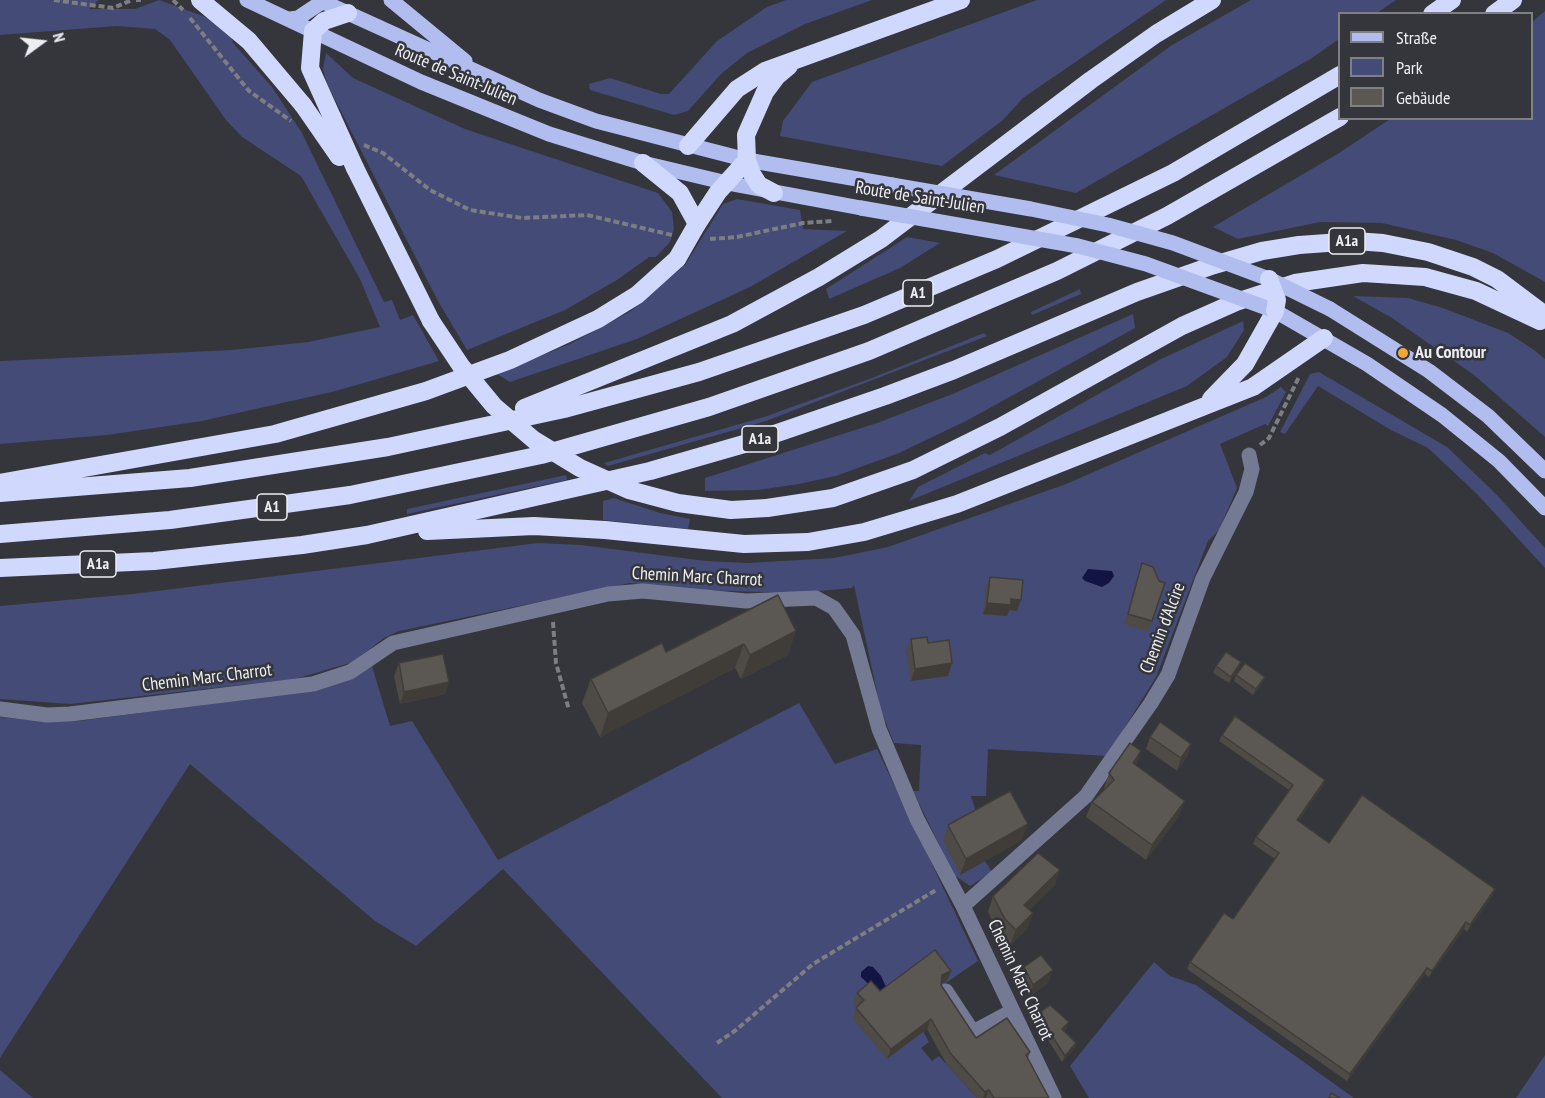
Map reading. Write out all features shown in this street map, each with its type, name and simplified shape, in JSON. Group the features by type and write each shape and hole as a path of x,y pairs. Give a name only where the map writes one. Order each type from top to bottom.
{"highway":[{"path":"200,0 249,41 303,105 375,214"},
{"path":"687,146 743,85 774,67 961,0"},
{"path":"463,432 687,344 762,309 881,239 1155,34 1212,0"},
{"path":"1435,12 1452,0"},
{"path":"1497,12 1513,0"},
{"path":"348,13 324,21 313,31 310,68 375,214 430,321 461,366 494,406 534,440 580,468 629,490 678,503 731,510 767,508 833,498 913,470 1000,427 1182,326 1236,302 1295,283 1363,273 1425,278 1476,291 1545,324"},
{"path":"774,193 754,178 747,160 746,135 758,104 777,76 798,59"},
{"name":"A1","path":"0,493 190,478 291,464 463,432 699,372 802,338 997,259 1123,199 1229,141 1338,76"},
{"name":"A1","path":"0,534 170,520 350,495 541,455 698,410 869,351 1036,280 1177,211 1338,118"},
{"path":"0,483 275,434 426,391 510,360 598,319 637,295 678,259 695,233 712,199 747,160"},
{"path":"643,163 680,193 695,233"},
{"name":"A1a","path":"0,568 154,561 271,549 367,535 650,471 751,442 954,370 1137,292 1263,251 1309,244 1355,241 1383,243 1428,252 1473,267 1497,279 1545,315"},
{"path":"1197,408 1236,376 1278,318 1276,300 1269,279"},
{"path":"367,535 534,526 744,544 782,544 827,539 907,521 957,504 1253,387 1323,338"}],"main road":[{"name":"Route de Saint-Julien","path":"247,0 362,56 484,109 549,134 643,163 774,193 1078,246 1146,264 1323,338 1406,390 1471,436 1545,508"},
{"path":"391,0 481,74"},
{"name":"Route de Saint-Julien","path":"322,1 481,74 596,121 747,160 1108,225 1173,243 1269,279 1330,309 1429,371 1488,416 1545,471"},
{"path":"290,19 298,18 322,1"},
{"path":"313,31 322,1"}],"street":[{"name":"Chemin d'Alcire","path":"963,906 1086,796 1151,703 1168,675 1203,578 1246,492 1252,469 1249,455"},
{"name":"Chemin Marc Charrot","path":"0,710 47,715 70,714 313,684 350,672 393,644 608,594 643,591 746,601 816,598 834,608 853,635 879,729 917,819 963,906 1054,1098"},
{"path":"946,991 973,1032 1012,1011"}],"path":[{"path":"54,0 113,8 134,0 141,0"},
{"path":"173,0 249,91 274,111 298,124"},
{"path":"354,141 383,153 430,190 485,215 522,218 587,215 695,233 737,237 803,223 843,221"},
{"path":"1249,455 1269,438 1302,371"},
{"path":"549,608 556,663 569,710"},
{"path":"717,1043 736,1030 813,964 949,882"}],"green space":[{"path":"0,0 99,0 89,9 135,9 159,0 211,19 230,33 233,43 272,87 302,133 384,302 392,300 400,320 413,315 439,361 336,391 202,421 107,435 0,444 0,361 232,350 308,342 380,327 360,279 301,176 242,137 226,120 170,40 155,29 117,26 0,35"},
{"path":"786,0 872,0 805,24 747,53 721,74 688,111 674,115 590,90 589,84 610,78 661,94 669,94 717,41 767,7"},
{"path":"1037,0 1166,0 1023,98 1003,120 942,166 780,136 783,121 812,82"},
{"path":"1251,0 1396,0 1378,12 1338,12 1338,40 1312,58 1076,193 994,175 1172,45"},
{"path":"1545,11 1545,282 1493,253 1456,240 1382,223 1320,222 1238,239 1213,227 1339,153 1388,120 1533,120 1533,21"},
{"path":"326,53 353,78 465,129 658,193 672,212 674,229 670,242 656,257 649,257 617,280 565,310 467,350 438,301 327,84 323,69"},
{"path":"737,199 800,210 803,229 847,231 750,287 637,339 510,382 497,374 572,343 631,311 685,265 723,204"},
{"path":"907,237 940,243 900,268 829,299 826,289"},
{"path":"1080,289 1081,294 1032,315 1031,312"},
{"path":"1353,296 1408,298 1443,308 1508,333 1534,350 1545,359 1545,437 1474,375 1392,318"},
{"path":"1133,314 1135,328 966,421 899,453 836,476 799,484 758,490 705,491 705,478 877,423 955,393"},
{"path":"1243,321 1244,330 1227,357 1187,386 909,501 918,487 985,453 990,455 1159,360"},
{"path":"984,333 987,336 766,421 608,466 604,463 764,417 872,378"},
{"path":"1319,372 1447,447 1496,494 1545,548 1545,568 1477,494 1428,448 1391,430 1318,386 1285,434 1280,432 1310,374"},
{"path":"1281,387 1286,392 1268,426 1265,424 1220,444 1237,488 1219,530 1208,541 1156,677 1107,756 988,749 986,796 971,796 979,821 960,875 985,861 992,872 970,886 954,875 913,791 919,791 921,745 894,743 881,711 854,585 852,588 797,593 699,590 630,583 399,631 384,638 353,662 295,679 70,704 0,699 0,606 133,594 538,543 581,545 706,561 747,563 834,558 888,547 1066,484 1266,397"},
{"path":"566,475 567,480 407,514 407,509"},
{"path":"614,498 660,513 690,519 688,529 603,520 603,501"},
{"path":"372,666 390,726 412,721 498,860 799,703 835,764 877,749 978,961 925,997 941,1021 923,1031 929,1042 921,1048 932,1061 939,1056 977,1098 722,1098 503,869 416,946 375,921 190,764 0,1058 0,717 50,722 78,721 317,690 353,678"},
{"path":"1154,962 1170,976 1196,985 1354,1098 1089,1098 1070,1066"},
{"path":"1545,1055 1545,1098 1516,1098"},
{"path":"0,1070 33,1098 0,1098"}],"shaded area":[{"path":"1088,569 1112,571 1114,576 1102,587 1082,578"},
{"path":"868,966 873,967 881,976 887,989 880,995 861,977 861,972"}],"building":[{"path":"1142,563 1153,567 1159,581 1165,583 1152,621 1128,614"},
{"path":"990,577 1023,580 1021,600 1011,599 1011,605 987,603"},
{"path":"778,595 796,631 750,655 744,644 608,713 591,679 662,643 666,652"},
{"path":"927,637 928,643 949,640 952,663 915,669 911,639"},
{"path":"1226,652 1241,662 1231,677 1216,666"},
{"path":"443,654 449,682 404,692 399,663"},
{"path":"1245,663 1265,677 1256,689 1236,675"},
{"path":"1235,716 1325,780 1297,820 1329,843 1362,795 1495,889 1470,925 1466,922 1432,971 1427,968 1350,1074 1190,962 1224,913 1233,919 1279,853 1256,837 1293,785 1222,735"},
{"path":"1160,722 1191,744 1181,758 1150,737"},
{"path":"1130,743 1141,751 1133,763 1185,801 1152,845 1092,802 1114,780 1109,773"},
{"path":"1010,791 1028,824 966,859 948,825"},
{"path":"1038,853 1060,870 1024,905 1033,913 1016,930 1005,919 993,896"},
{"path":"935,950 951,971 942,975 941,985 976,1038 1007,1018 1030,1052 1026,1055 1049,1098 994,1098 989,1090 985,1092 951,1054 931,1019 891,1049 856,1008 864,1000 857,993 871,981 880,991"},
{"path":"1041,955 1053,970 1033,985 1024,967"},
{"path":"1050,1005 1069,1022 1062,1029 1076,1043 1065,1056 1038,1014"},
{"path":"1331,1093 1340,1098 1329,1098"}],"place":[{"name":"Au Contour","path":"1403,353"}]}
